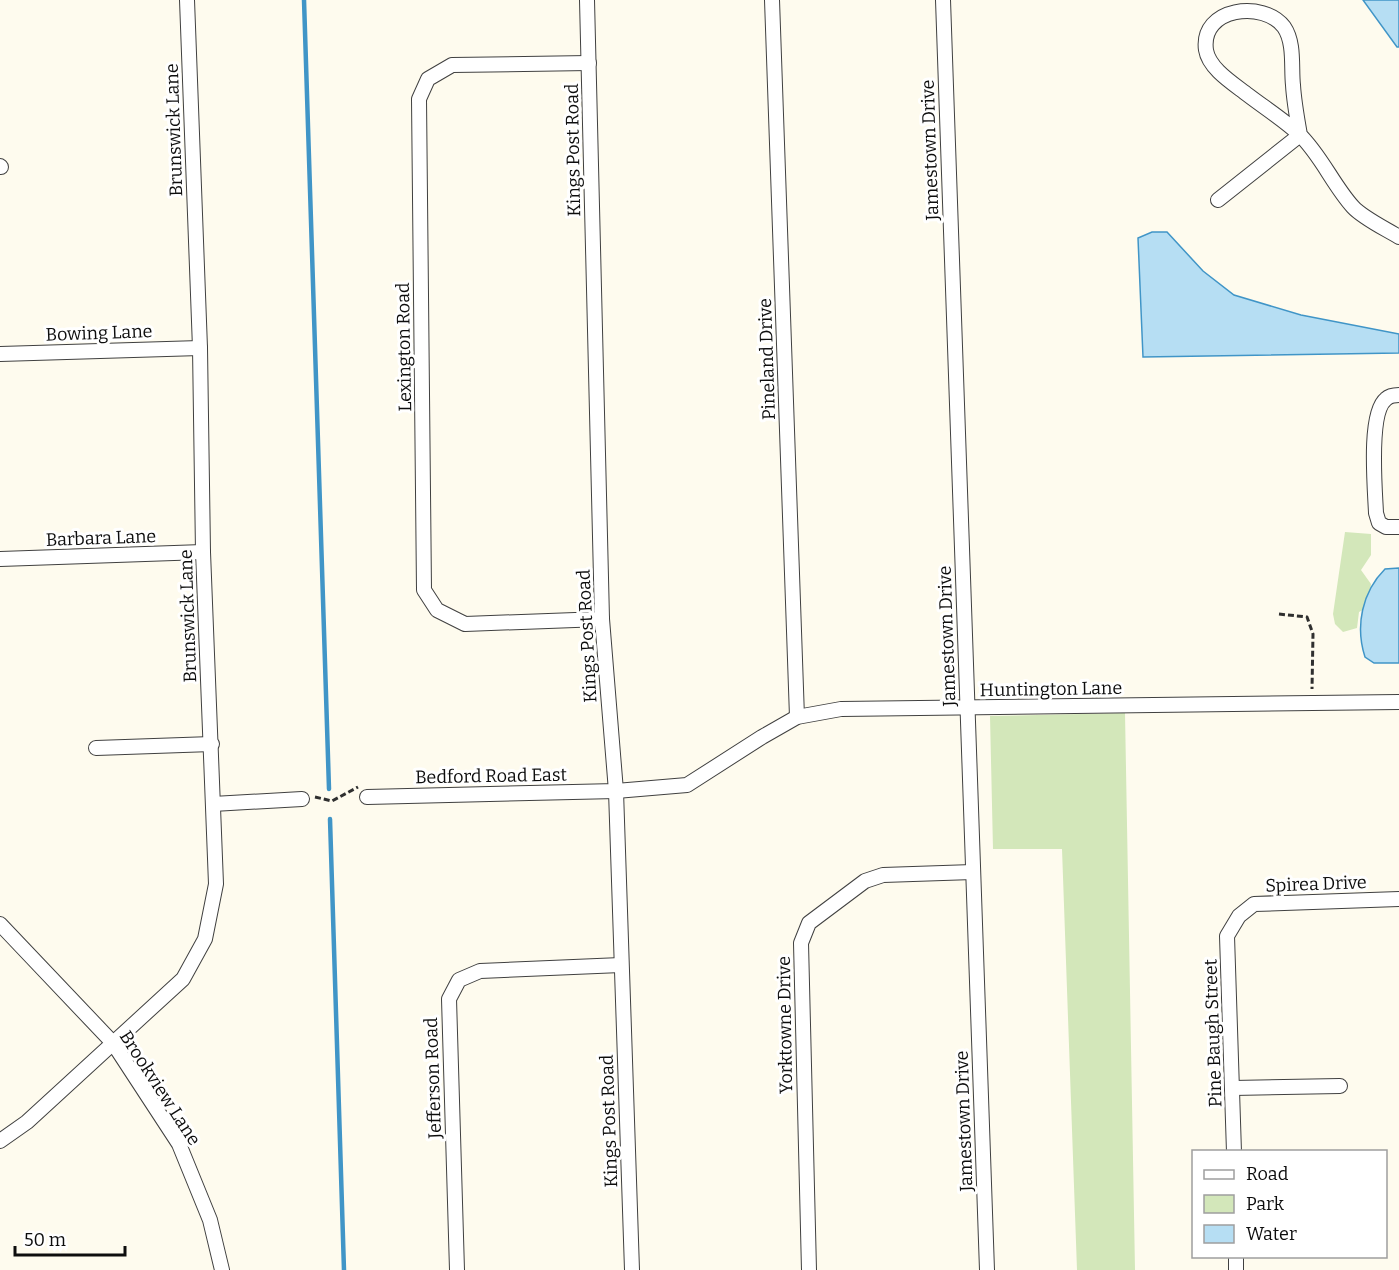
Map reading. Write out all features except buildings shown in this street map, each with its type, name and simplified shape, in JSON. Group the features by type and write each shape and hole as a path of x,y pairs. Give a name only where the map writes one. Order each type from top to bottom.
{"street":[{"name":"Brunswick Lane","path":"0,1141 27,1122 183,979 205,939 216,884 203,552 200,348 187,0"},
{"name":"Kings Post Road","path":"587,0 602,619 616,791 632,1270"},
{"name":"Pineland Drive","path":"772,0 797,717"},
{"name":"Jamestown Drive","path":"943,0 987,1270"},
{"path":"1300,135 1293,87 1291,47 1285,27 1273,16 1253,9 1232,11 1216,18 1208,30 1206,49 1210,61 1230,81 1300,135 1354,209 1399,237"},
{"name":"Lexington Road","path":"589,63 452,65 428,79 419,99 424,590 437,610 465,624 602,619"},
{"path":"1218,200 1300,135"},
{"name":"Bowing Lane","path":"0,354 200,348"},
{"path":"1399,395 1387,398 1382,403 1377,414 1374,436 1376,513 1379,523 1386,527 1399,527"},
{"name":"Barbara Lane","path":"0,559 203,552"},
{"name":"Huntington Lane","path":"616,791 687,785 797,717 841,709 1399,702"},
{"path":"96,748 212,744"},
{"name":"Bedford Road East","path":"367,797 616,791"},
{"path":"213,804 302,799"},
{"name":"Yorktowne Drive","path":"809,1270 801,943 808,923 865,881 883,875 973,872"},
{"name":"Spirea Drive","path":"1239,916 1254,904 1399,899"},
{"name":"Pine Baugh Street","path":"1234,1150 1227,936 1239,916"},
{"name":"Brookview Lane","path":"0,924 113,1043 179,1144 210,1220 222,1270"},
{"name":"Jefferson Road","path":"457,1270 449,999 459,980 480,971 621,965"},
{"path":"1233,1088 1340,1086"}],"path":[{"path":"1279,614 1307,617 1313,634 1312,703"}],"green space":[{"path":"1345,532 1371,534 1371,555 1361,570 1371,584 1368,607 1359,612 1357,628 1343,632 1335,624 1333,614"},
{"path":"1125,713 1135,1270 1077,1270 1062,849 993,849 990,716"}],"water":[{"path":"1363,0 1399,0 1399,47 1397,47"},
{"path":"1152,232 1167,232 1203,271 1234,295 1301,315 1399,334 1399,353 1143,357 1138,238"},
{"path":"1399,568 1399,663 1374,663 1365,657 1362,645 1363,610 1377,578 1385,569"}],"waterway":[{"path":"304,0 329,789"},
{"path":"330,819 344,1270"}]}
